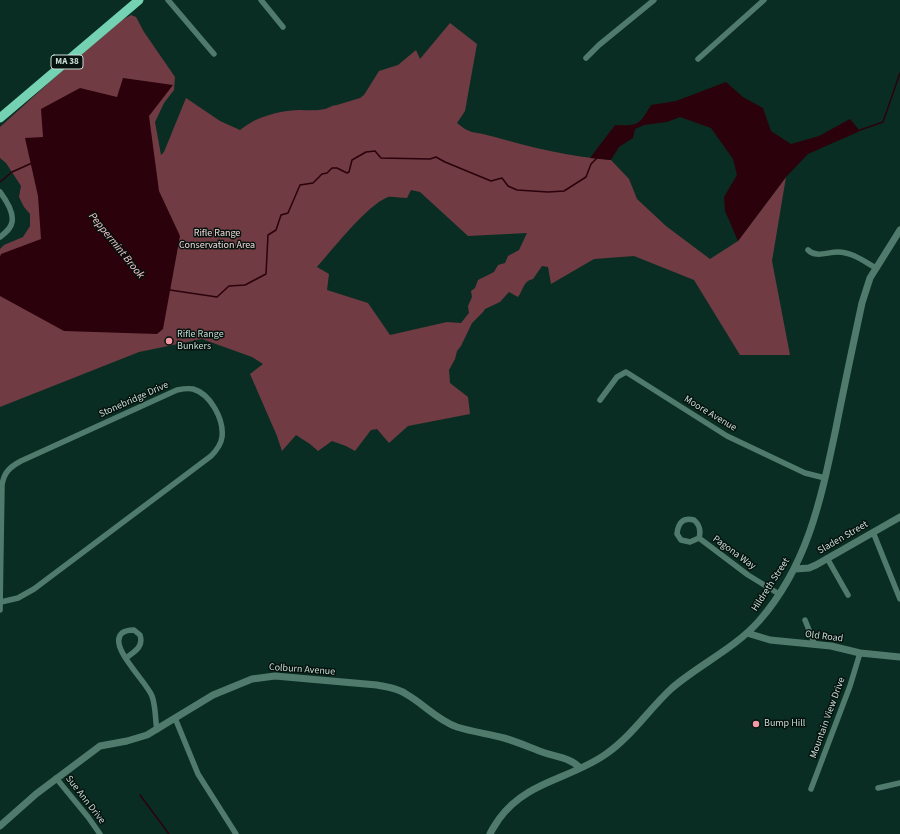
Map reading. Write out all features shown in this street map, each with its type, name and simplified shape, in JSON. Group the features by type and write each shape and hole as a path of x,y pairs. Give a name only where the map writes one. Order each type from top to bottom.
{"main road":[{"name":"MA 38","path":"0,118 139,0"}],"street":[{"path":"168,0 214,54"},
{"path":"261,0 283,26"},
{"path":"586,58 599,44 654,0"},
{"path":"698,59 764,0"},
{"path":"0,192 10,209 12,222 8,230 0,237"},
{"name":"Hildreth Street","path":"490,834 502,815 527,793 543,783 580,768 606,754 617,745 673,687 728,649 747,633 759,621 779,594 795,569 814,519 825,478 862,303 870,278 900,230"},
{"path":"808,250 814,254 838,252 849,254 876,268"},
{"name":"Moore Avenue","path":"600,400 617,377 626,372 727,436 805,473 825,478"},
{"name":"Stonebridge Drive","path":"0,610 2,485 5,473 8,469 21,461 177,390 194,389 208,399 217,414 222,430 222,438 219,446 211,456 34,589 18,598 1,602"},
{"name":"Sladen Street","path":"795,569 808,568 900,517"},
{"name":"Pagona Way","path":"684,520 694,520 700,528 701,533 699,538 690,542 681,540 677,534 679,524 684,520"},
{"path":"873,532 900,599"},
{"name":"Pagona Way","path":"699,538 748,575 779,594"},
{"path":"827,558 848,595"},
{"path":"805,620 815,645"},
{"path":"126,658 138,649 141,644 140,636 134,630 124,632 119,638 120,647 126,658 152,696 157,730"},
{"name":"Old Road","path":"747,633 770,640 837,647 860,653 900,658"},
{"name":"Mountain View Drive","path":"811,789 850,686 860,653"},
{"name":"Colburn Avenue","path":"0,826 56,778 100,746 127,741 157,730 213,695 252,679 275,676 377,685 392,688 406,693 439,719 456,726 505,738 532,749 568,759 576,763 580,768"},
{"path":"175,718 198,774 236,834"},
{"name":"Sue Ann Drive","path":"56,778 100,834"},
{"path":"878,788 900,782"}],"green space":[{"name":"Rifle Range Conservation Area","path":"131,15 136,17 144,32 175,77 174,90 164,103 155,122 161,155 164,152 186,98 220,121 240,130 254,121 276,113 325,109 360,98 364,95 379,71 398,65 416,50 420,59 450,23 477,44 465,111 457,123 469,131 535,148 580,157 611,160 629,179 637,199 666,226 710,259 738,241 786,177 772,261 790,355 740,355 694,280 634,256 594,259 551,284 548,267 542,266 533,279 525,283 518,297 509,292 500,302 485,309 472,323 449,370 450,383 468,397 470,414 408,426 389,443 377,429 371,430 355,451 332,441 318,451 296,435 282,451 250,374 263,364 252,357 202,339 139,352 0,407 0,249 4,245 23,237 30,226 30,214 24,207 19,197 21,186 6,163 0,158 0,127 54,78 122,20","holes":["411,190 420,192 468,236 527,233 519,250 508,256 505,263 498,265 494,272 478,280 475,288 471,291 472,297 468,306 469,313 461,323 447,322 390,335 368,303 327,290 329,274 317,267 351,228 370,209 388,197 407,198"]}],"water":[{"path":"123,78 173,85 149,116 159,191 180,236 163,329 157,334 64,331 0,296 1,254 41,239 38,196 25,138 43,137 41,109 80,88 117,97"},
{"path":"726,82 743,97 763,108 771,131 791,144 819,136 850,119 860,131 808,154 786,177 738,241 725,211 724,197 737,175 733,159 711,128 680,117 667,122 644,125 635,129 633,138 619,147 611,160 590,158 615,125 629,125 638,123 644,117 651,105 676,101"}],"waterway":[{"name":"Peppermint Brook","path":"860,130 883,122 900,73"},
{"name":"Peppermint Brook","path":"170,290 217,297 229,286 245,285 266,274 268,235 276,230 281,215 288,213 300,185 313,183 322,174 327,173 332,168 337,168 347,173 349,172 352,160 366,152 375,151 381,158 430,159 436,157 491,181 502,178 508,186 517,190 548,192 564,191 586,177 591,164 597,158"},
{"name":"Peppermint Brook","path":"0,182 12,172 32,163"},
{"path":"140,795 169,834"}],"place":[{"name":"Rifle Range Bunkers","path":"169,341"},
{"name":"Bump Hill","path":"756,724"}]}
